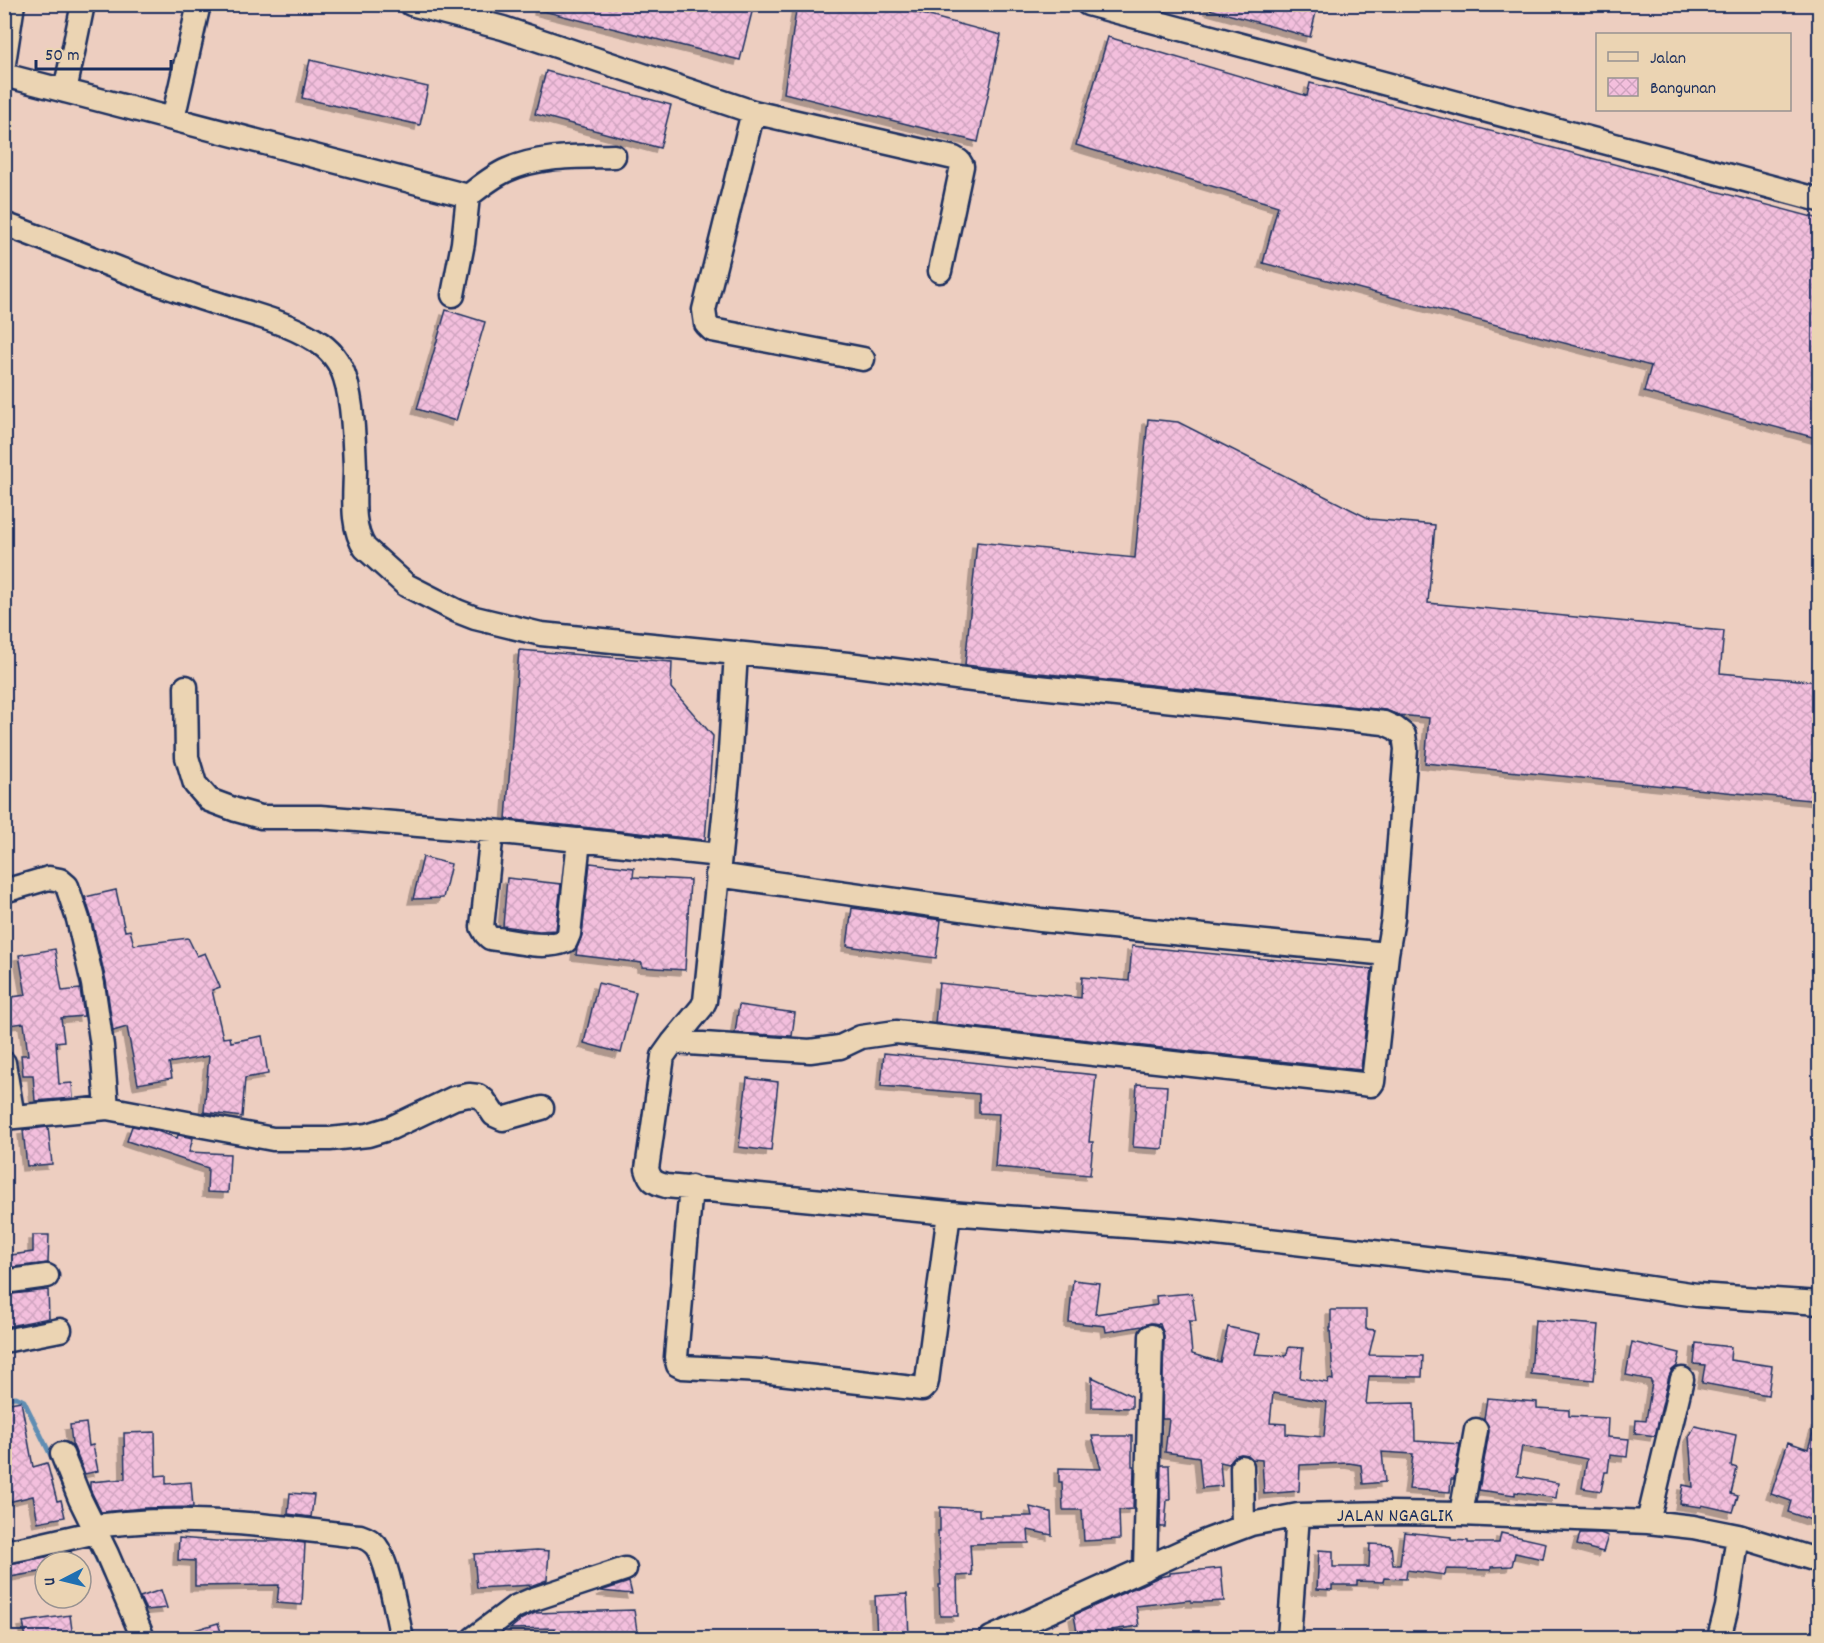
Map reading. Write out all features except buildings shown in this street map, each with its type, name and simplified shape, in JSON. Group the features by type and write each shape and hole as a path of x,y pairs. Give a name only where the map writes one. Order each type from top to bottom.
{"street":[{"path":"4,63 13,4"},
{"path":"65,91 83,4"},
{"path":"173,119 199,4"},
{"path":"411,4 503,28 753,111 954,158 962,166 940,271"},
{"path":"1088,4 1820,200"},
{"path":"4,75 468,196"},
{"path":"753,111 704,310 706,324 712,330 863,359"},
{"path":"453,295 463,243 468,196 505,170 534,161 550,157 614,156"},
{"path":"4,224 190,295 272,320 315,339 333,354 345,376 348,390 355,457 357,534 365,548 406,585 475,618 541,634 736,652 972,680 1384,723 1404,735 1406,749 1393,919 1387,954 1374,1082 1367,1085 896,1032 861,1037 840,1047 810,1051 673,1042"},
{"path":"736,652 729,767 705,1001 663,1056 647,1169 649,1178 655,1183 666,1186 949,1213 1181,1230 1513,1268 1697,1295 1820,1303"},
{"path":"186,687 187,757 195,784 209,800 261,817 320,817 579,840 1041,920 1387,954"},
{"path":"492,831 482,927 490,938 548,945 566,941 569,934 579,840"},
{"path":"4,891 49,878 60,880 67,886 78,919 93,984 102,1046 107,1108"},
{"path":"4,1063 9,1117 107,1108 273,1139 330,1140 368,1135 391,1128 462,1095 478,1096 484,1100 494,1115 503,1119 542,1108"},
{"path":"691,1187 676,1357 678,1365 682,1367 761,1371 922,1389 927,1381 949,1213"},
{"path":"4,1282 47,1276"},
{"path":"4,1341 60,1330"},
{"path":"1145,1569 1151,1336"},
{"path":"1648,1522 1682,1379"},
{"path":"1461,1515 1476,1430"},
{"path":"62,1454 92,1532 143,1638"},
{"path":"1242,1467 1243,1526"},
{"name":"JALAN NGAGLIK","path":"990,1638 1243,1526 1298,1515 1380,1513 1648,1522 1693,1527 1738,1536 1820,1561"},
{"path":"1289,1638 1298,1515"},
{"path":"4,1552 92,1532 160,1521 210,1522 360,1536 369,1539 376,1546 384,1561 402,1638"},
{"path":"1719,1638 1727,1607 1738,1536"},
{"path":"474,1638 503,1628 515,1607 625,1569"}],"waterway":[{"path":"4,1398 16,1397 24,1401 54,1462"},
{"path":"88,1540 104,1575"}]}
